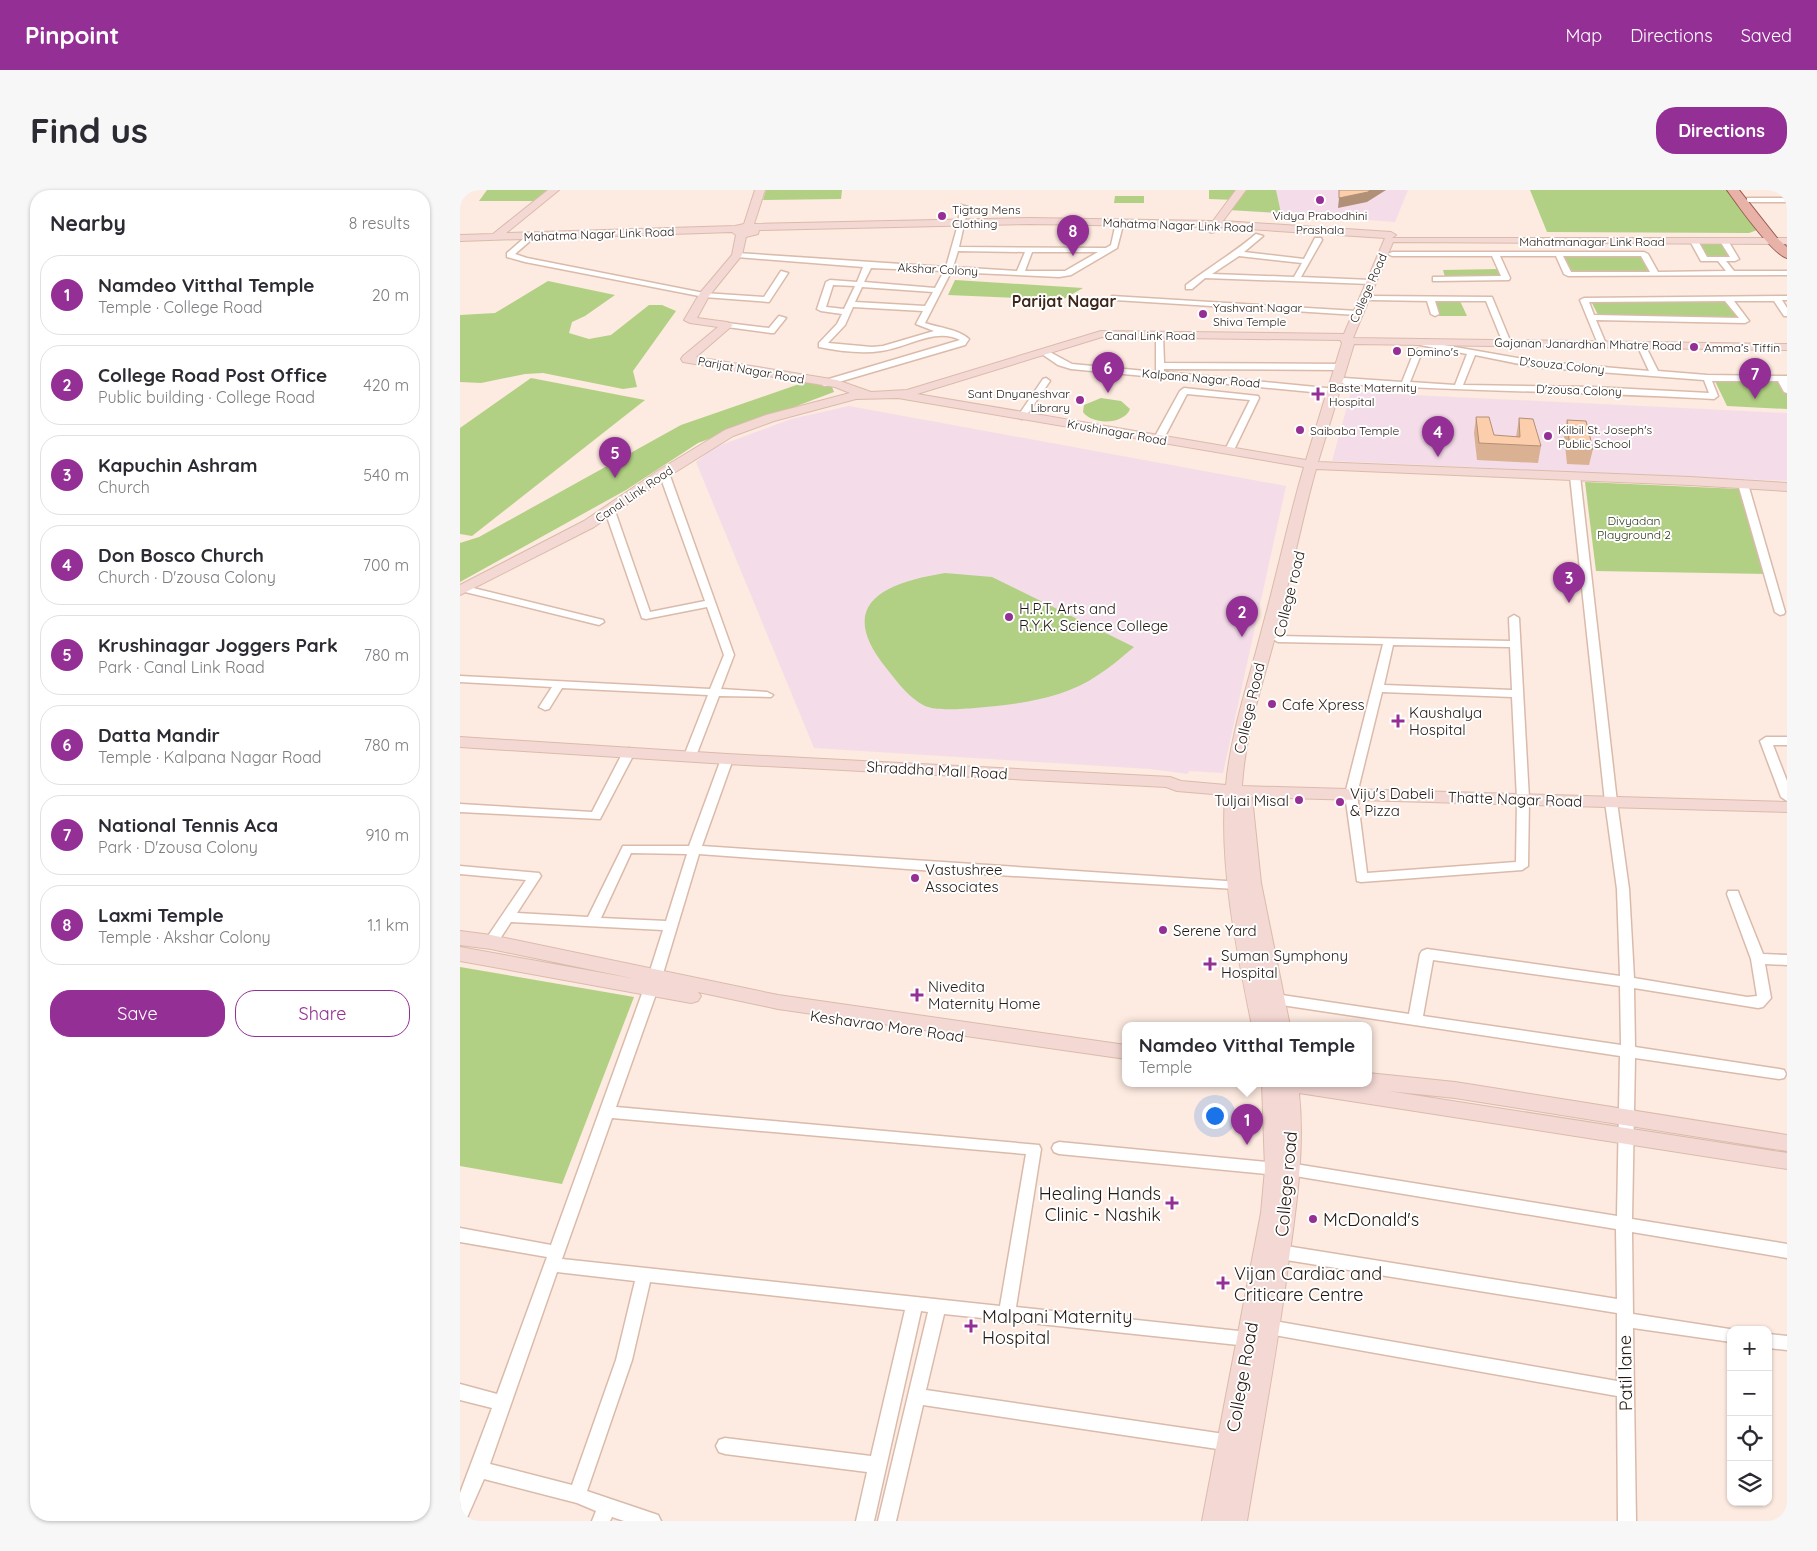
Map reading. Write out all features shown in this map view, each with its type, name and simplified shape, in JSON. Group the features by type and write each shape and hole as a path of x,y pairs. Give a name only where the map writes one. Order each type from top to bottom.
{"main road":[{"path":"1733,190 1781,238"},
{"path":"1742,190 1781,238 1787,254"}],"street":[{"path":"491,240 554,190"},
{"path":"760,190 737,255 704,295 690,320 771,331"},
{"path":"1213,227 1241,190"},
{"path":"1750,200 1787,200"},
{"path":"824,382 962,343 965,339 957,333 944,332 920,324 948,269 955,249 964,207"},
{"name":"Mahatma Nagar Link Road","path":"460,243 491,240 961,225 1213,227 1393,239"},
{"name":"Mahatma Nagar Link Road","path":"961,225 1118,229 1213,227"},
{"path":"955,249 1108,250 1114,246 1118,229"},
{"name":"Mahatma Nagar Link Road","path":"460,238 526,241 745,231"},
{"path":"1189,287 1238,254 1259,236"},
{"name":"Mahatmanagar Link Road","path":"1393,239 1781,238"},
{"name":"Mahatmanagar Link Road","path":"1393,239 1694,242 1781,238"},
{"name":"College road","path":"1338,386 1350,339 1372,298 1392,254 1393,239"},
{"name":"College Road","path":"1262,1022 1250,918 1236,885 1232,819 1239,786 1245,716 1270,629 1298,510 1316,466 1357,313 1393,239"},
{"path":"1296,280 1318,240"},
{"path":"526,241 510,254 525,260 704,295 766,300 784,273"},
{"path":"1694,242 1704,258 1735,259 1724,241"},
{"path":"1020,273 1029,250"},
{"name":"Akshar Colony","path":"737,255 868,265 1059,275 1068,273 1108,250"},
{"path":"1238,254 1306,261"},
{"path":"1392,254 1644,254 1655,274"},
{"path":"1436,279 1506,278 1496,254"},
{"path":"1559,255 1568,274 1787,273"},
{"path":"1720,259 1732,274"},
{"path":"868,265 841,325 822,345 879,350 944,332"},
{"path":"1203,276 1372,282"},
{"path":"927,309 821,309 830,282 937,290"},
{"path":"1602,344 1582,297 1787,298"},
{"path":"1115,298 1195,305 1357,313"},
{"path":"1372,298 1489,299 1506,342"},
{"path":"1776,298 1787,314"},
{"path":"1592,317 1745,321 1728,299"},
{"path":"1431,300 1435,314"},
{"path":"765,341 782,318"},
{"name":"Parijat Nagar Road","path":"727,325 687,359 824,382"},
{"name":"Canal Link Road","path":"462,590 610,511 664,473 728,433 770,418 811,407 890,395 927,387 1101,334 1350,339"},
{"path":"1159,334 1160,370 1342,367"},
{"name":"Gajanan Janardhan Mhatre Road","path":"1350,339 1389,341 1418,347 1506,342 1787,347"},
{"path":"1641,344 1655,374"},
{"path":"1405,385 1418,347"},
{"name":"D'souza Colony","path":"1418,347 1472,352 1534,364 1592,380 1655,374 1707,378"},
{"name":"Kalpana Nagar Road","path":"1043,352 1070,366 1160,370 1338,386"},
{"path":"1458,388 1472,352"},
{"path":"1707,378 1784,379 1787,390"},
{"name":"D'zousa Colony","path":"1338,386 1405,385 1458,388 1592,380 1714,396 1707,378"},
{"path":"1022,416 1046,381"},
{"path":"824,382 861,394"},
{"path":"832,403 842,394 840,386"},
{"path":"1158,440 1184,391 1255,398 1230,450"},
{"path":"832,403 861,394"},
{"name":"Canal Link Road","path":"861,394 890,395"},
{"name":"Krushinagar Road","path":"890,395 914,397 1316,466 1575,476 1787,487"},
{"name":"College road","path":"1279,1022 1275,999 1250,918 1244,816 1239,786 1261,695 1278,639 1316,466"},
{"path":"460,742 690,756 729,655 664,473"},
{"name":"Patil lane","path":"1575,476 1611,802 1624,889 1627,982 1627,1126 1624,1225 1627,1521"},
{"path":"1743,484 1780,612"},
{"path":"610,511 646,616 711,603"},
{"path":"462,590 599,622"},
{"path":"1389,641 1351,794 1361,878 1522,866 1523,799 1514,618"},
{"path":"1278,639 1516,644"},
{"path":"460,679 766,695"},
{"path":"545,707 559,684"},
{"path":"1378,688 1518,694"},
{"path":"1787,741 1766,741 1787,797"},
{"path":"460,808 596,816 628,752"},
{"name":"Shraddha Mall Road","path":"690,756 1170,782 1177,786 1239,786"},
{"path":"460,1514 479,1469 652,983 694,850 727,759"},
{"name":"Thatte Nagar Road","path":"1239,786 1290,792 1787,807"},
{"path":"592,923 627,849 694,850 1236,885"},
{"path":"460,870 535,876 491,942"},
{"path":"1415,1020 1427,954 1627,982 1747,1002 1758,1002 1764,998 1758,959 1733,894"},
{"path":"508,917 670,926"},
{"path":"460,938 491,942 652,983"},
{"path":"460,954 1122,1051"},
{"path":"1758,959 1787,960"},
{"name":"Keshavrao More Road","path":"652,983 1122,1059"},
{"path":"1275,999 1779,1074"},
{"path":"1372,1080 1455,1090 1787,1161"},
{"name":"College Road","path":"1215,1521 1231,1443 1258,1333 1272,1213 1282,1169 1272,1087"},
{"name":"College road","path":"1234,1521 1258,1333 1280,1252 1282,1169 1292,1112 1288,1087"},
{"path":"1318,1087 1627,1126 1787,1143"},
{"path":"606,1112 1034,1148 1008,1312"},
{"path":"1059,1148 1282,1169 1787,1251"},
{"path":"460,1235 554,1259 644,1276 914,1305 1258,1333 1626,1390"},
{"path":"1280,1252 1727,1334"},
{"path":"577,1495 624,1360 644,1276"},
{"path":"865,1521 914,1305"},
{"path":"887,1521 937,1307"},
{"path":"1772,1341 1787,1343"},
{"path":"460,1392 502,1403"},
{"path":"916,1396 1231,1443"},
{"path":"725,1446 877,1465"},
{"path":"479,1469 577,1495 604,1514 652,1521"}],"shaded area":[{"name":"Vidya Prabodhini Prashala","path":"1244,190 1408,190 1395,222 1229,210"},
{"path":"1351,392 1787,413 1787,481 1332,461"},
{"name":"H.P.T. Arts and R.Y.K. Science College","path":"849,406 1286,486 1223,773 1189,771 1188,774 1150,769 814,748 696,462 713,448 791,419"}],"green space":[{"path":"487,190 550,190 536,201 479,201"},
{"path":"766,190 842,190 841,199 763,200"},
{"path":"1209,190 1276,190 1281,213 1229,210 1236,200 1209,199"},
{"path":"1530,190 1728,190 1760,229 1749,233 1547,232"},
{"path":"1115,196 1144,196 1144,203 1114,203"},
{"path":"1700,243 1721,243 1730,257 1708,257"},
{"path":"1564,256 1641,256 1650,272 1572,272"},
{"path":"1498,269 1501,277 1445,277 1443,270"},
{"path":"955,280 1083,288 1062,300 948,295"},
{"path":"548,281 615,295 585,316 572,322 569,333 589,339 611,335 649,305 662,305 676,311 633,371 637,387 623,389 543,373 525,374 481,383 460,382 460,315 495,313"},
{"path":"1435,301 1460,301 1467,316 1439,316"},
{"path":"1724,301 1739,319 1598,315 1592,303"},
{"path":"531,378 645,400 472,536 460,534 460,428"},
{"path":"1714,379 1780,379 1787,391 1787,409 1727,406"},
{"path":"805,382 832,387 834,392 698,443 626,490 460,582 460,543 479,537 681,425"},
{"path":"1101,398 1121,401 1130,409 1121,418 1108,421 1093,419 1083,412 1084,405"},
{"name":"Divyadan Playground 2","path":"1585,482 1740,489 1768,574 1596,571"},
{"path":"945,573 992,577 1134,647 1098,675 1070,690 1054,695 1007,705 956,709 930,708 914,699 900,685 872,647 865,628 866,613 873,600 886,591 903,583"},
{"path":"460,967 634,997 562,1184 460,1166"}],"building":[{"path":"1339,190 1370,190 1339,198"},
{"path":"1476,417 1489,417 1494,435 1520,437 1519,418 1533,419 1541,446 1479,443"},
{"path":"1567,420 1586,421 1593,449 1570,448"}],"place":[{"name":"Vidya Prabodhini Prashala","path":"1320,200"},
{"name":"Tigtag Mens Clothing","path":"942,216"},
{"name":"Laxmi Temple","path":"1073,256"},
{"name":"Yashvant Nagar Shiva Temple","path":"1203,314"},
{"name":"Amma’s Tiffin","path":"1694,347"},
{"name":"Domino's","path":"1397,351"},
{"name":"Datta Mandir","path":"1108,393"},
{"name":"Baste Maternity Hospital","path":"1318,394"},
{"name":"National Tennis Aca","path":"1755,399"},
{"name":"Sant Dnyaneshvar Library","path":"1080,400"},
{"name":"Saibaba Temple","path":"1300,430"},
{"name":"Kilbil St. Joseph's Public School","path":"1548,436"},
{"name":"Don Bosco Church","path":"1438,457"},
{"name":"Krushinagar Joggers Park","path":"615,478"},
{"name":"Kapuchin Ashram","path":"1569,603"},
{"name":"H.P.T. Arts and R.Y.K. Science College","path":"1009,617"},
{"name":"College Road Post Office","path":"1242,637"},
{"name":"Cafe Xpress","path":"1272,704"},
{"name":"Kaushalya Hospital","path":"1398,721"},
{"name":"Tuljai Misal","path":"1299,800"},
{"name":"Viju's Dabeli & Pizza","path":"1340,802"},
{"name":"Vastushree Associates","path":"915,878"},
{"name":"Serene Yard","path":"1163,930"},
{"name":"Suman Symphony Hospital","path":"1210,964"},
{"name":"Nivedita Maternity Home","path":"917,995"},
{"name":"Namdeo Vitthal Temple","path":"1247,1145"},
{"name":"Healing Hands Clinic - Nashik","path":"1172,1203"},
{"name":"McDonald's","path":"1313,1219"},
{"name":"Vijan Cardiac and Criticare Centre","path":"1223,1283"},
{"name":"Malpani Maternity Hospital","path":"971,1326"}],"district":[{"name":"Parijat Nagar","path":"1064,301"}]}
